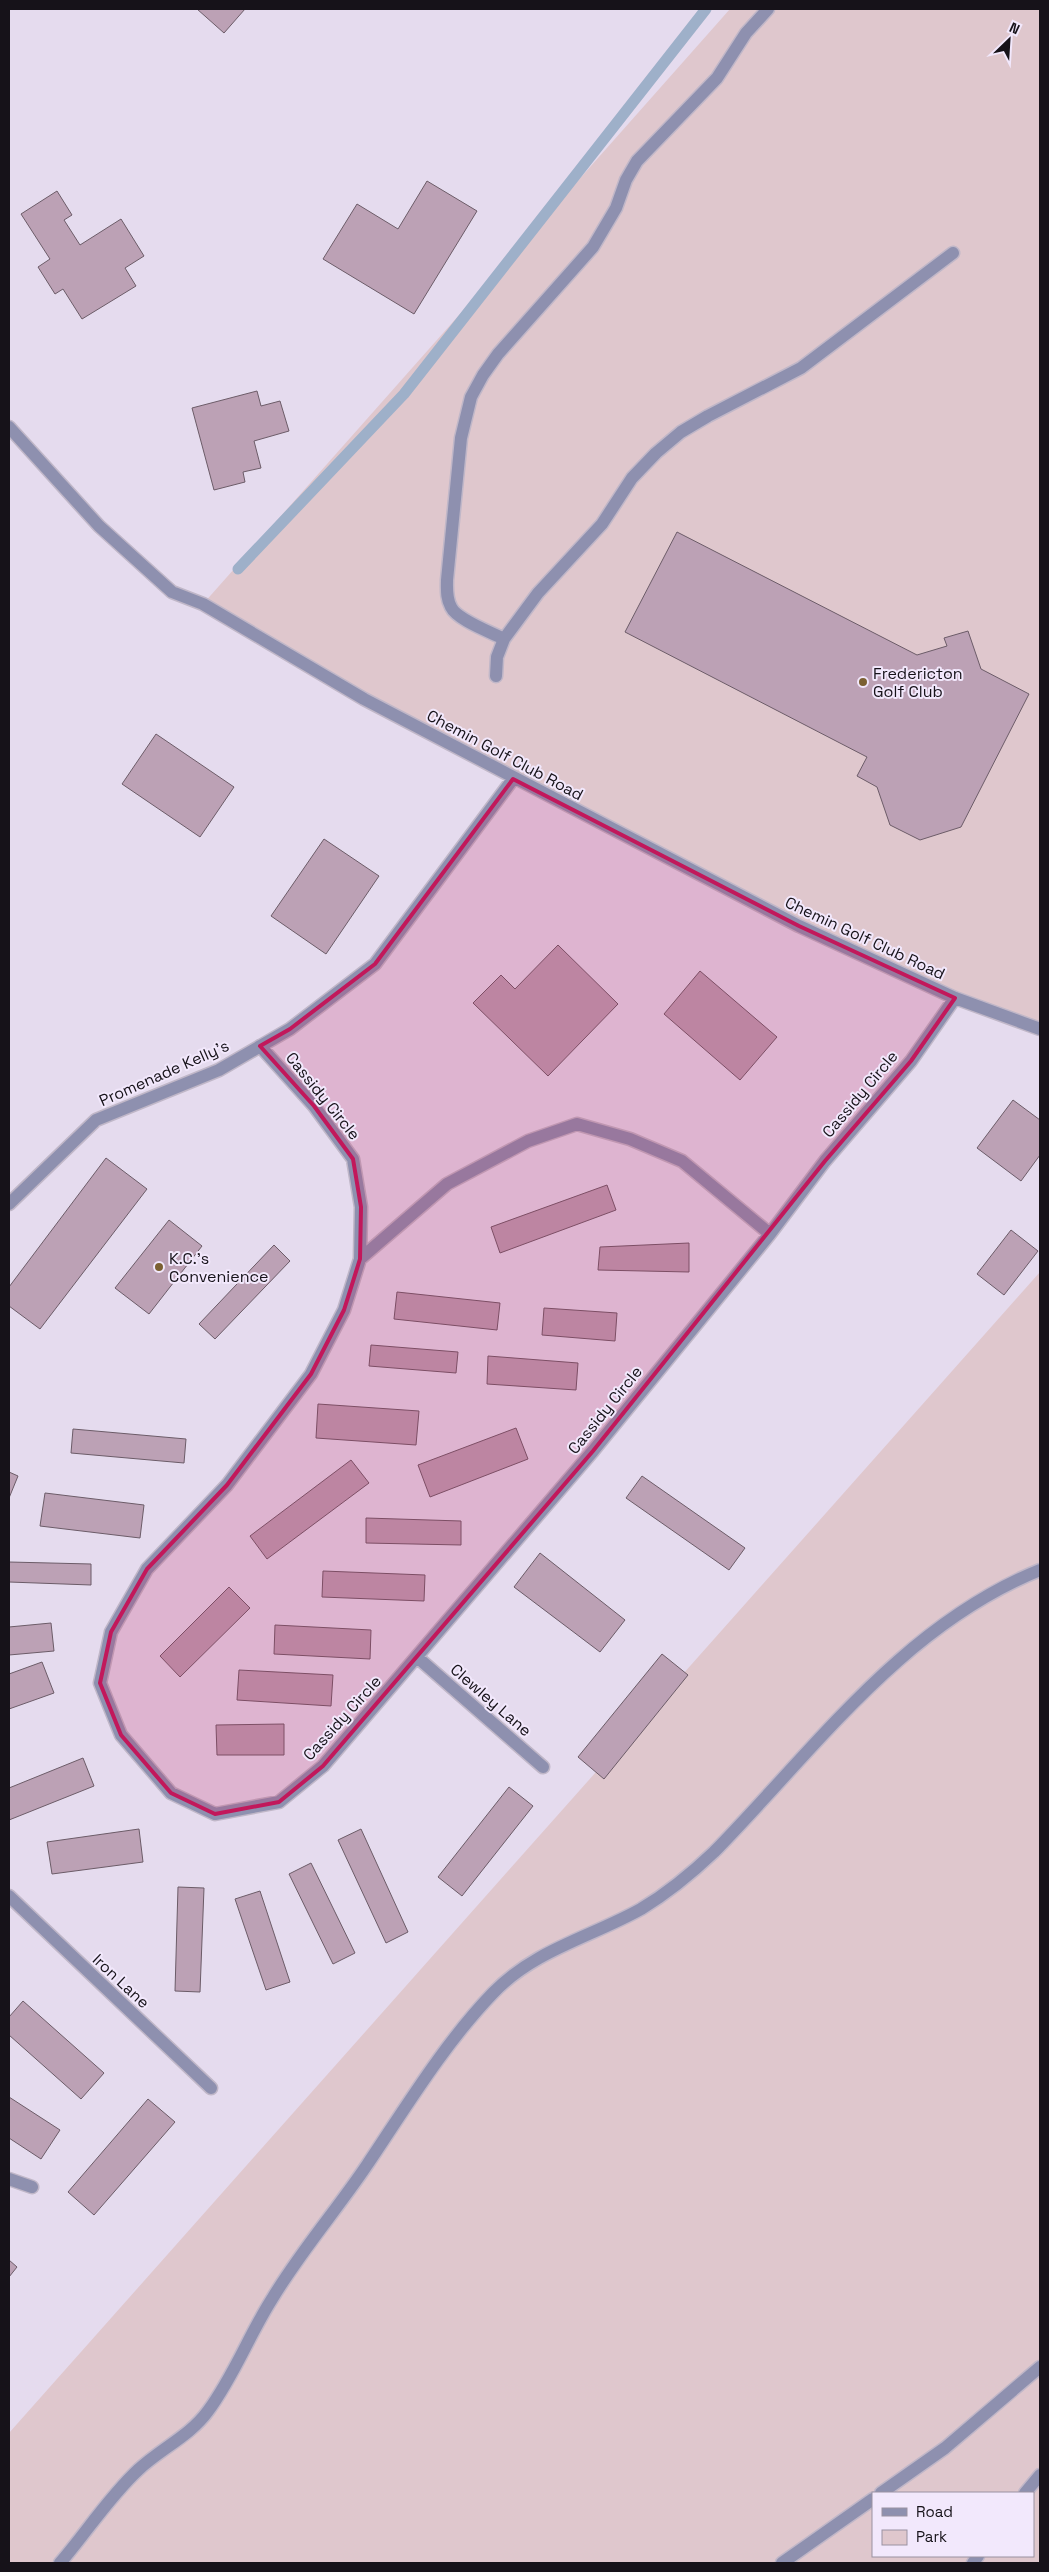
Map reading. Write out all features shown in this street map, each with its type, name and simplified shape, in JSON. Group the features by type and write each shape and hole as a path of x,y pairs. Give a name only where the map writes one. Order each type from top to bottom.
{"street":[{"path":"504,639 464,618 452,609 447,598 447,580 461,438 471,397 483,375 498,354 593,247 606,229 626,180 637,160 717,78 746,33 768,9"},
{"path":"496,676 497,657 504,639 538,593 602,524 632,478 656,453 681,432 708,416 801,368 953,253"},
{"name":"Chemin Golf Club Road","path":"9,427 99,526 172,592 204,604 364,699 799,926 955,998 1040,1029"},
{"name":"Promenade Kelly's","path":"9,1204 96,1120 219,1070 290,1029 375,964 513,778"},
{"name":"Cassidy Circle","path":"260,1046 314,1106 353,1159 361,1207 360,1259 344,1310 311,1374 227,1485 147,1569 111,1632 100,1683 121,1735 172,1793 215,1814 278,1802 324,1766 593,1451 770,1234 825,1161 911,1060 955,998"},
{"path":"360,1259 447,1184 528,1141 577,1124 630,1139 682,1162 770,1234"},
{"path":"60,2563 134,2473 156,2454 186,2434 205,2415 223,2390 269,2303 300,2253 365,2168 457,2034 495,1990 534,1960 642,1908 677,1882 711,1854 865,1689 918,1643 966,1608 1040,1570"},
{"name":"Clewley Lane","path":"417,1657 543,1766"},
{"name":"Iron Lane","path":"9,1896 211,2088"},
{"path":"9,2179 32,2187"},
{"path":"882,2492 945,2448 1040,2368"},
{"path":"1026,2492 1040,2475"},
{"path":"782,2563 872,2500"}],"highlighted area":[{"path":"513,779 799,926 955,998 911,1061 825,1161 593,1451 323,1766 279,1802 215,1814 171,1793 121,1735 100,1683 111,1632 147,1569 227,1485 311,1374 344,1310 360,1259 361,1207 353,1159 314,1106 260,1046 290,1029 375,964"}],"green space":[{"name":"Fredericton Golf Club","path":"730,9 1040,9 1040,1029 955,998 513,779 203,604"},
{"path":"1040,1272 1040,2563 9,2563 9,2433"}],"building":[{"path":"197,9 245,9 224,33"},
{"path":"427,181 477,211 414,314 323,259 357,204 398,229"},
{"path":"57,191 72,215 64,220 80,245 121,219 144,256 125,268 136,286 82,319 63,289 55,294 38,267 50,259 21,214"},
{"path":"257,391 261,406 280,401 289,431 254,441 261,468 243,472 245,482 214,490 192,408"},
{"name":"Fredericton Golf Club","path":"677,532 917,655 947,646 944,638 968,631 981,669 1029,694 961,827 920,840 890,825 877,787 857,776 867,757 625,632"},
{"path":"156,734 234,787 200,837 122,784"},
{"path":"324,839 379,876 326,954 271,916"},
{"path":"558,945 618,1004 548,1076 473,1003 501,975 515,989"},
{"path":"700,971 777,1037 740,1080 664,1014"},
{"path":"1013,1100 1040,1120 1040,1155 1021,1181 977,1148"},
{"path":"106,1158 147,1189 40,1329 9,1306 9,1287"},
{"path":"607,1185 616,1210 500,1253 491,1227"},
{"name":"K.C.'s Convenience","path":"169,1220 202,1246 149,1314 115,1288"},
{"path":"1011,1230 1038,1251 1004,1295 977,1274"},
{"path":"689,1243 689,1272 598,1270 600,1247"},
{"path":"274,1245 290,1261 215,1339 199,1324"},
{"path":"397,1292 500,1303 497,1330 394,1319"},
{"path":"544,1308 617,1313 615,1341 542,1335"},
{"path":"371,1345 458,1352 456,1373 369,1366"},
{"path":"488,1356 578,1363 576,1390 487,1384"},
{"path":"318,1404 419,1411 416,1445 316,1438"},
{"path":"516,1428 528,1459 430,1497 418,1465"},
{"path":"73,1429 186,1439 184,1463 71,1453"},
{"path":"351,1460 369,1483 267,1559 250,1536"},
{"path":"9,1472 18,1476 9,1498"},
{"path":"642,1476 745,1548 729,1570 626,1498"},
{"path":"45,1493 144,1505 140,1538 40,1526"},
{"path":"366,1518 461,1521 461,1545 366,1543"},
{"path":"540,1553 625,1620 600,1652 514,1587"},
{"path":"9,1562 91,1564 91,1585 9,1582"},
{"path":"323,1571 425,1575 424,1601 322,1597"},
{"path":"229,1587 250,1608 180,1677 160,1656"},
{"path":"51,1623 54,1651 9,1655 9,1627"},
{"path":"275,1625 371,1630 370,1659 274,1654"},
{"path":"662,1654 688,1675 604,1779 578,1757"},
{"path":"42,1662 54,1693 9,1709 9,1674"},
{"path":"239,1670 333,1675 331,1706 237,1700"},
{"path":"284,1724 284,1755 217,1755 216,1725"},
{"path":"83,1758 94,1786 9,1820 9,1788"},
{"path":"509,1787 533,1806 462,1896 438,1877"},
{"path":"139,1829 143,1862 52,1874 47,1842"},
{"path":"361,1829 408,1932 386,1943 338,1840"},
{"path":"311,1863 355,1953 333,1964 289,1874"},
{"path":"178,1887 204,1888 200,1992 175,1991"},
{"path":"260,1891 290,1982 266,1990 235,1899"},
{"path":"23,2001 104,2073 81,2099 9,2035 9,2017"},
{"path":"9,2097 60,2130 41,2159 9,2138"},
{"path":"148,2099 175,2122 94,2215 68,2192"},
{"path":"9,2260 17,2267 9,2277"}],"waterway":[{"path":"238,569 404,394 706,9"}],"place":[{"name":"Fredericton Golf Club","path":"863,682"},
{"name":"K.C.'s Convenience","path":"159,1267"}]}
